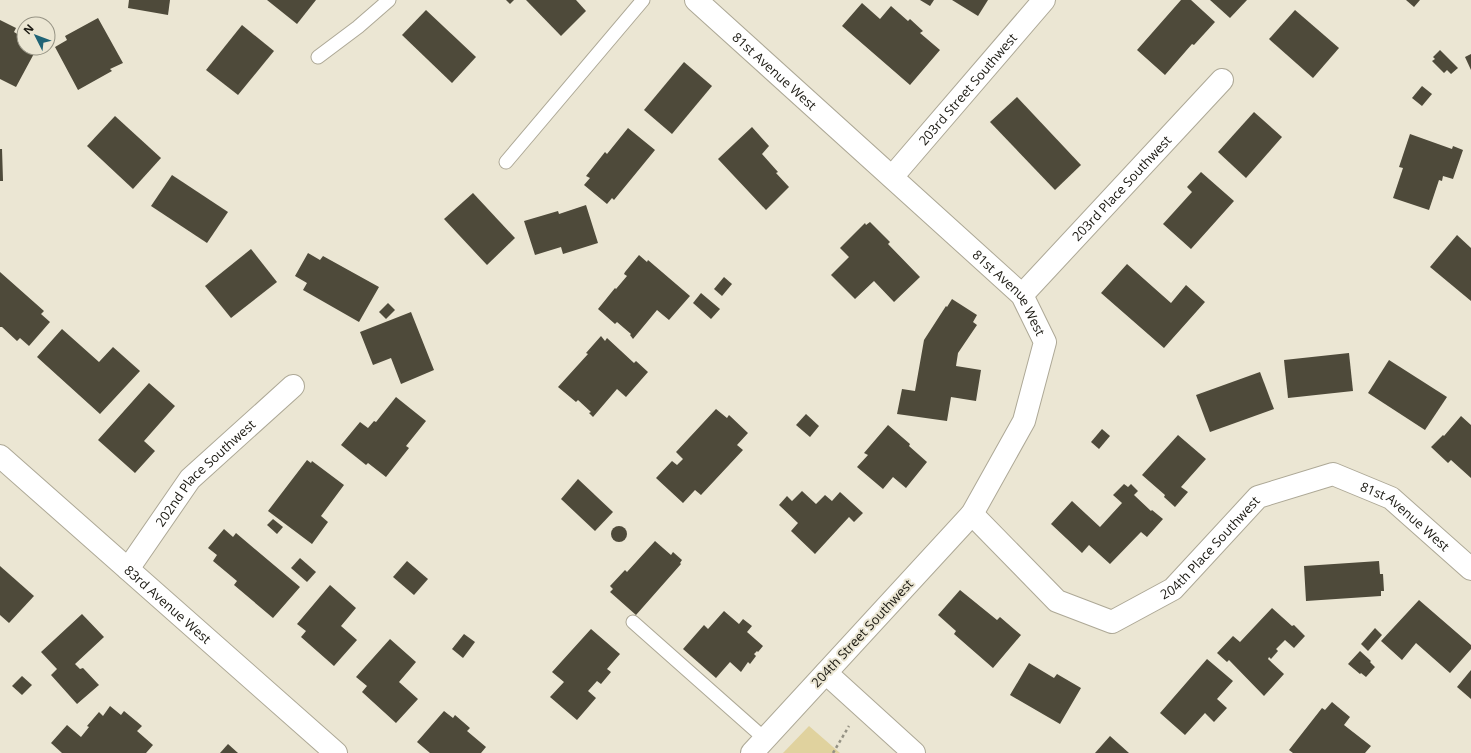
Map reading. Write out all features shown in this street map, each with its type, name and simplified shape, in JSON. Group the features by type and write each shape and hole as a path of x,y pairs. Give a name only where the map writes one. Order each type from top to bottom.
{"street":[{"name":"81st Avenue West","path":"696,0 1022,295 1045,342 1024,420 972,514"},
{"name":"203rd Street Southwest","path":"892,177 1044,0"},
{"name":"203rd Place Southwest","path":"1022,295 1222,80"},
{"name":"202nd Place Southwest","path":"128,569 190,479 293,386"},
{"name":"83rd Avenue West","path":"0,456 336,753"},
{"name":"81st Avenue West","path":"1333,474 1391,498 1471,569"},
{"name":"204th Place Southwest","path":"972,514 1057,601 1112,622 1174,590 1258,497 1333,474"},
{"name":"204th Street Southwest","path":"758,746 972,514"},
{"path":"826,672 914,753"}],"lane":[{"path":"318,57 358,27 389,0"},
{"path":"506,162 643,0"},
{"path":"633,622 758,746"}],"path":[{"path":"833,753 861,704"}],"shaded area":[{"path":"809,726 840,753 783,753"}],"building":[{"path":"129,0 170,0 168,15 128,8"},
{"path":"267,0 316,0 297,24"},
{"path":"506,0 514,0 510,4"},
{"path":"526,0 576,0 586,11 561,36"},
{"path":"920,0 934,0 930,6"},
{"path":"952,0 988,0 978,16"},
{"path":"1181,0 1191,0 1215,22 1194,45 1192,44 1165,75 1137,50"},
{"path":"1210,0 1247,0 1230,18"},
{"path":"1406,0 1420,0 1414,7"},
{"path":"862,3 880,19 891,6 908,21 910,19 923,31 920,33 940,50 910,85 842,26"},
{"path":"426,10 476,57 452,83 402,35"},
{"path":"1295,10 1339,48 1313,78 1269,39"},
{"path":"98,18 123,63 110,69 112,71 78,90 56,49 56,46 67,40 65,36"},
{"path":"0,20 16,28 14,32 16,33 16,56 33,56 16,87 0,79"},
{"path":"242,25 274,51 238,95 206,70"},
{"path":"1440,50 1458,68 1451,74 1447,70 1444,73 1432,61 1435,59 1433,57"},
{"path":"1471,54 1471,70 1465,57"},
{"path":"684,62 712,86 672,134 644,110"},
{"path":"1422,86 1432,94 1422,106 1412,98"},
{"path":"1017,97 1081,165 1055,190 990,122"},
{"path":"1254,112 1282,137 1246,178 1218,152"},
{"path":"115,116 161,158 133,189 87,146"},
{"path":"752,127 769,146 762,154 789,187 766,210 718,159"},
{"path":"628,128 655,150 614,200 612,198 607,204 584,185 590,178 586,176 605,152 607,154"},
{"path":"1410,134 1452,149 1453,146 1463,150 1453,179 1443,176 1442,181 1439,180 1429,210 1393,198 1403,168 1399,167"},
{"path":"0,149 2,149 3,181 0,181"},
{"path":"1201,172 1234,201 1191,249 1163,224 1192,192 1187,187"},
{"path":"172,175 228,212 207,243 151,206"},
{"path":"473,193 515,238 487,265 444,219"},
{"path":"586,205 598,243 563,254 561,247 535,255 524,221 558,211 559,214"},
{"path":"870,222 890,242 888,244 920,277 894,302 874,281 855,299 831,275 849,257 840,248 865,223 866,225"},
{"path":"1457,235 1471,248 1471,301 1430,267"},
{"path":"251,249 277,282 231,318 205,286"},
{"path":"308,253 320,260 323,256 379,287 359,322 303,290 307,283 295,276"},
{"path":"639,255 647,262 648,260 690,296 669,320 657,310 633,339 630,335 631,334 617,322 615,324 598,309 627,276 624,274 625,272"},
{"path":"1127,264 1171,303 1186,285 1205,302 1164,348 1101,293"},
{"path":"0,272 44,311 41,314 50,322 29,346 20,338 17,341 2,327 0,327"},
{"path":"724,277 732,284 722,296 714,289"},
{"path":"701,293 720,309 711,319 693,303"},
{"path":"952,299 977,315 973,322 977,325 958,353 956,366 981,370 976,401 951,397 947,421 897,414 902,389 915,391 924,340"},
{"path":"388,303 395,310 386,319 379,312"},
{"path":"411,312 434,370 401,384 391,358 373,365 360,332"},
{"path":"62,329 99,362 113,347 140,371 100,414 37,357"},
{"path":"601,336 605,341 607,338 634,363 636,361 648,372 626,397 617,389 593,417 589,413 591,412 578,400 576,402 558,387 588,354 586,353"},
{"path":"1349,353 1353,391 1288,398 1284,360"},
{"path":"1389,360 1447,397 1425,430 1368,393"},
{"path":"1260,372 1274,409 1210,432 1196,395"},
{"path":"149,383 175,406 144,441 155,451 135,473 98,440"},
{"path":"396,397 426,421 406,446 409,448 386,477 368,463 366,465 341,445 360,422 368,428 374,421 376,422"},
{"path":"716,409 727,418 729,415 748,433 737,445 743,450 701,495 695,490 683,503 656,478 672,461 677,465 683,459 676,452"},
{"path":"806,414 819,426 810,437 796,425"},
{"path":"1461,416 1471,425 1471,478 1451,460 1448,463 1431,447 1443,435 1444,436"},
{"path":"888,425 910,444 909,446 927,462 906,488 893,477 883,489 857,467 868,455 864,453"},
{"path":"1102,429 1110,436 1099,449 1091,442"},
{"path":"1178,435 1206,459 1181,487 1188,492 1175,507 1164,497 1165,495 1142,475"},
{"path":"307,460 311,463 312,461 344,485 321,516 328,522 312,544 268,511"},
{"path":"578,479 613,512 595,531 561,499"},
{"path":"1124,484 1128,487 1131,484 1138,491 1134,495 1151,511 1152,510 1163,519 1147,537 1141,532 1110,564 1089,545 1082,553 1051,524 1072,501 1100,527 1122,503 1113,495"},
{"path":"802,491 816,504 825,495 832,501 840,492 863,513 854,522 849,517 815,554 791,531 798,523 779,505 787,496 792,501"},
{"path":"273,519 283,527 277,534 267,525"},
{"path":"616,526 622,526 627,531 625,540 622,542 616,542 611,537 611,531"},
{"path":"224,529 233,537 236,533 300,587 273,618 234,585 237,581 213,561 217,555 208,548"},
{"path":"655,541 671,555 673,552 682,560 680,563 681,564 636,615 610,592 613,589 610,586 625,570 627,572"},
{"path":"300,558 316,572 307,582 291,568"},
{"path":"407,561 428,579 414,595 393,577"},
{"path":"1379,561 1380,574 1383,574 1384,591 1381,591 1381,596 1306,601 1304,566"},
{"path":"0,566 34,596 9,623 0,615"},
{"path":"330,585 356,608 341,626 357,640 334,666 301,637 306,631 297,624"},
{"path":"960,590 997,620 1000,617 1021,635 993,668 954,634 956,631 938,615"},
{"path":"1419,600 1471,645 1471,649 1450,673 1416,643 1402,660 1381,641"},
{"path":"1272,608 1292,626 1294,625 1305,636 1294,648 1285,640 1276,649 1278,651 1271,659 1269,657 1268,659 1284,674 1264,696 1229,660 1227,662 1217,653 1233,636 1240,642"},
{"path":"724,611 739,624 743,619 752,626 747,632 763,646 754,654 756,656 750,664 748,662 741,672 730,662 716,678 683,649 704,625 708,629"},
{"path":"82,614 104,637 75,664 80,669 83,668 99,685 77,704 51,675 57,669 41,652"},
{"path":"1375,628 1382,635 1368,651 1361,644"},
{"path":"591,629 620,654 607,669 611,672 601,684 597,681 588,691 596,698 577,720 550,697 564,682 552,672"},
{"path":"464,634 475,642 463,658 452,649"},
{"path":"390,639 416,662 399,682 418,699 396,723 362,692 367,686 356,677"},
{"path":"1360,651 1375,667 1366,677 1348,664"},
{"path":"1207,659 1233,681 1217,699 1227,708 1214,722 1205,713 1185,735 1160,713"},
{"path":"1029,663 1054,678 1057,674 1081,688 1060,724 1010,695"},
{"path":"1471,670 1471,699 1457,687"},
{"path":"22,676 32,685 22,695 12,686"},
{"path":"1332,702 1350,717 1344,725 1371,746 1365,753 1293,753 1289,750 1322,708 1325,710"},
{"path":"110,706 121,715 124,711 142,726 137,731 153,745 146,753 62,753 51,743 67,725 81,737 89,727 87,726 99,712 103,716"},
{"path":"444,711 453,718 455,715 470,728 467,731 486,747 481,753 430,753 417,742"},
{"path":"1110,736 1129,753 1095,753"},
{"path":"228,744 238,753 220,753"}]}
